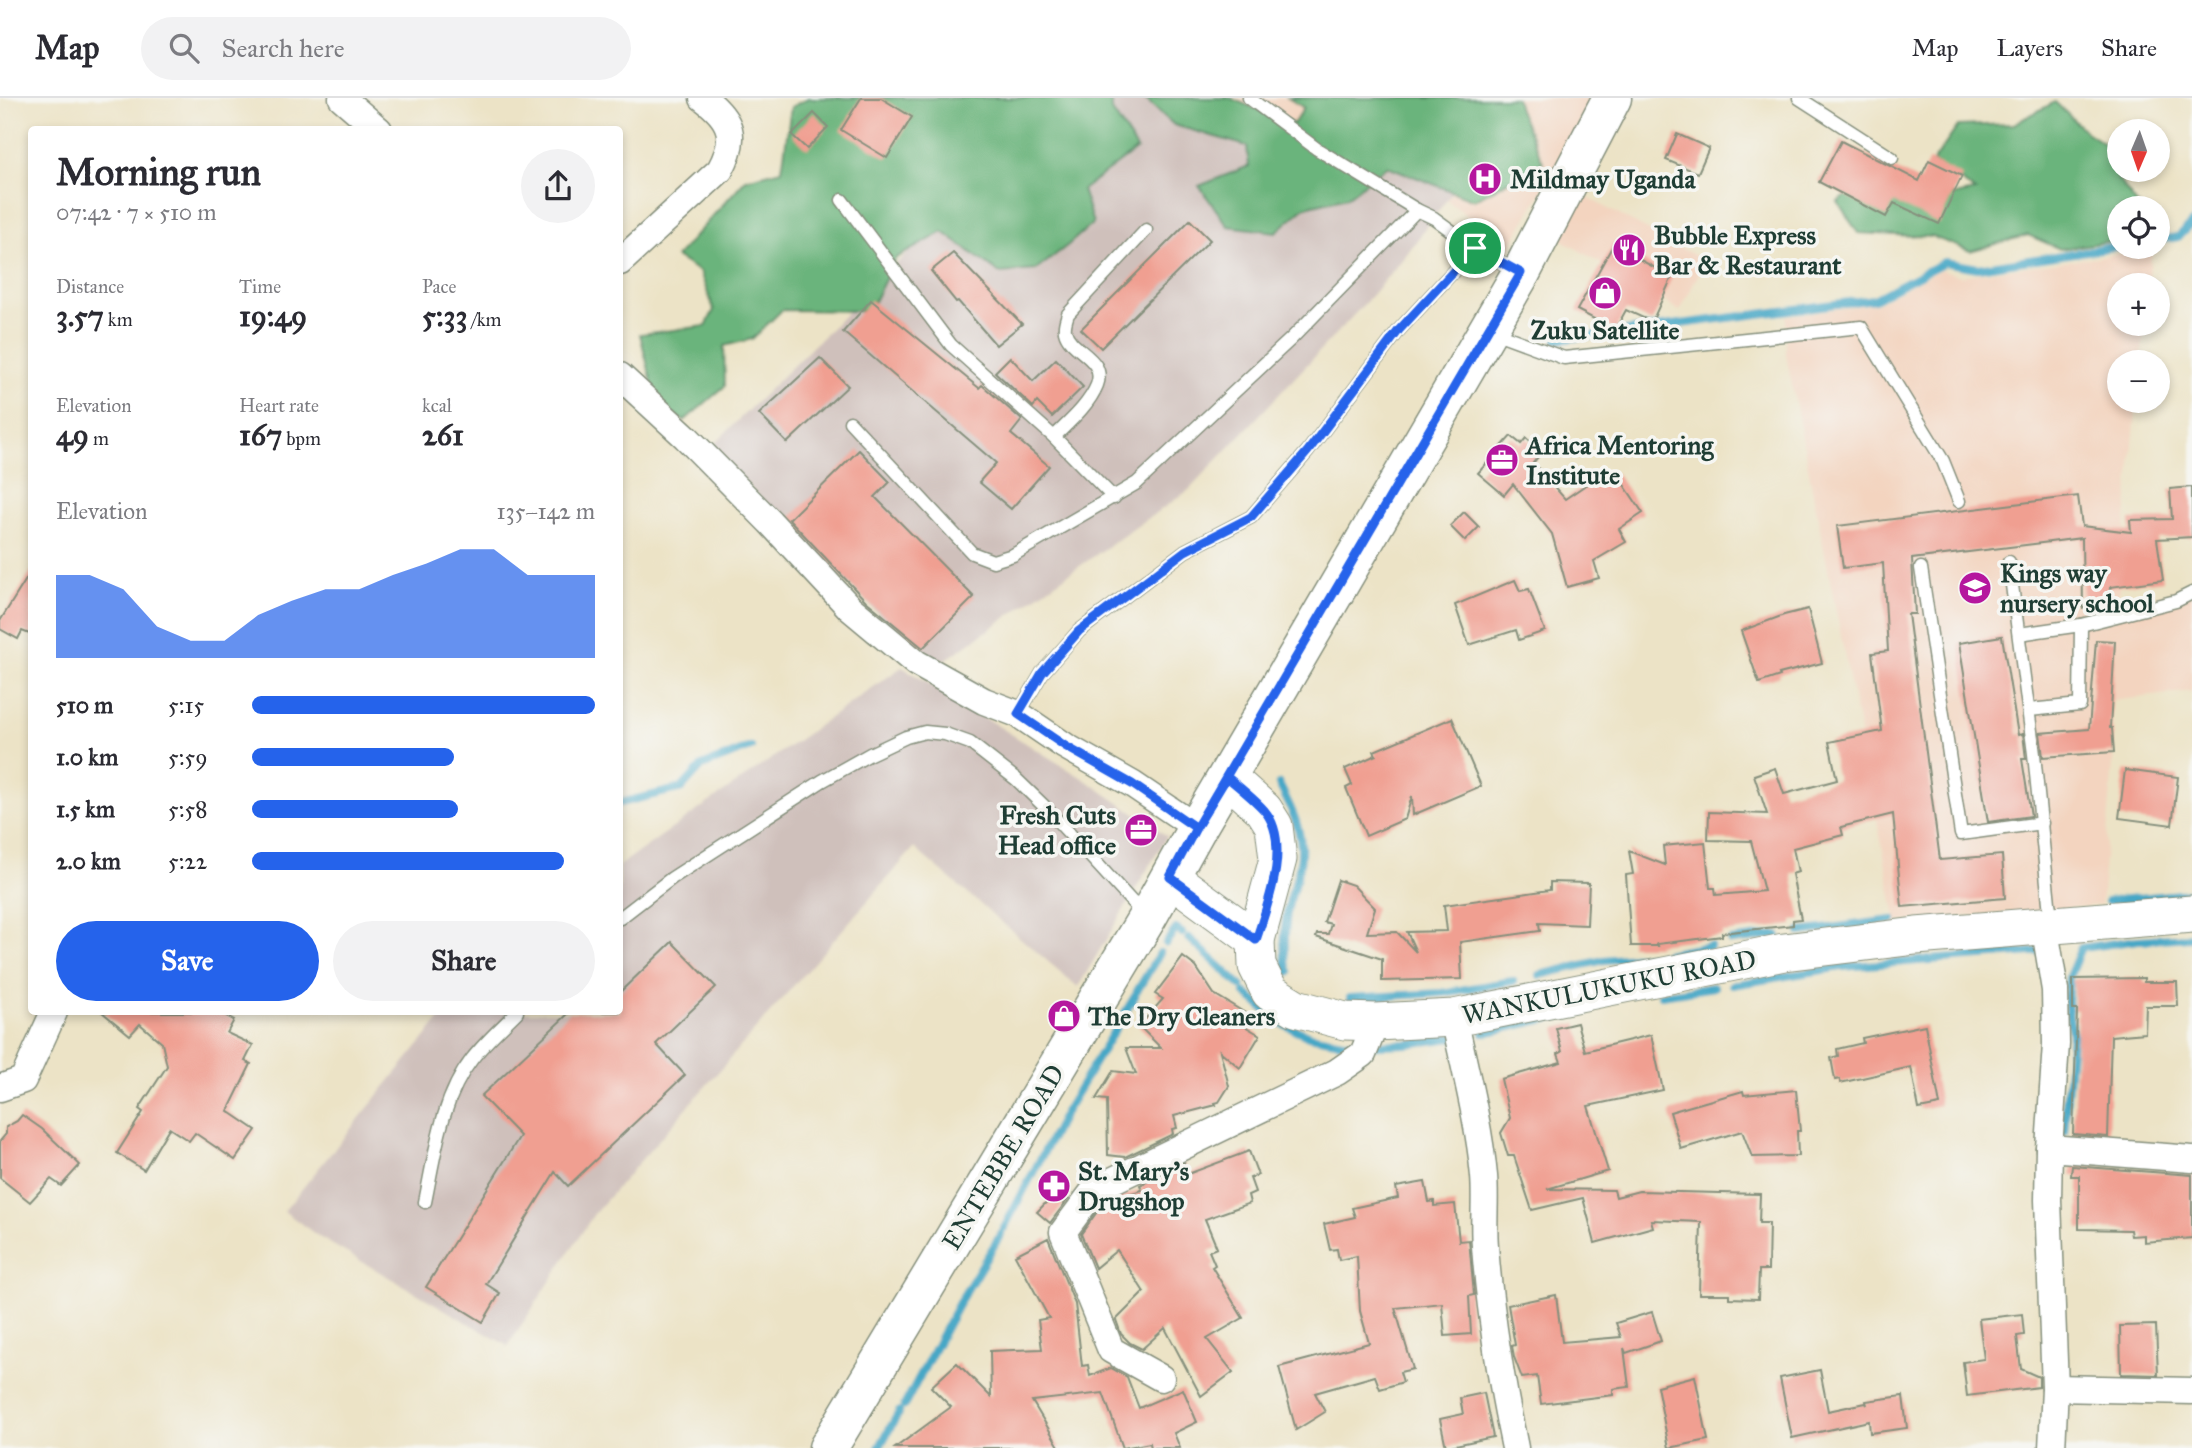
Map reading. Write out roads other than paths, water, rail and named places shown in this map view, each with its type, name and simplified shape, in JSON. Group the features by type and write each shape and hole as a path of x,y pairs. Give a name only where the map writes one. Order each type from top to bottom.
{"main road":[{"name":"ENTEBBE ROAD","path":"828,1448 1147,918 1196,828 1521,273 1611,98"},
{"name":"WANKULUKUKU ROAD","path":"1227,777 1265,810 1274,826 1278,859 1259,930 1257,966 1270,992 1296,1007 1345,1021 1454,1018 1784,952 1916,936 2192,914"},
{"path":"1170,877 1259,930"}],"street":[{"path":"342,98 374,126"},
{"path":"623,259 720,170 728,156 730,131 727,120 703,98"},
{"path":"623,379 770,522 850,608 916,663 984,701 1018,714 1065,746 1132,784 1196,828"},
{"path":"2049,924 2055,990 2056,1044 2048,1200 2054,1388 2052,1448"},
{"path":"0,1088 23,1080 53,1015"},
{"path":"1454,1018 1484,1177 1485,1245 1491,1304 1501,1382 1515,1448"},
{"path":"1161,1378 1111,1350 1063,1232 1095,1189 1337,1072 1363,1055 1376,1022"},
{"path":"2049,1148 2192,1159"},
{"path":"2054,1388 2192,1391"}],"lane":[{"path":"1249,98 1317,149 1434,218 1475,248 1521,273"},
{"path":"1799,98 1892,158"},
{"path":"842,200 951,345 1054,437 1114,498"},
{"path":"850,422 972,553 993,561 1013,555 1137,483 1292,338 1417,210"},
{"path":"1054,437 1083,406 1098,381 1093,360 1065,334 1068,314 1146,230"},
{"path":"1018,714 1042,673 1079,631 1185,551 1251,517 1308,451 1399,330 1475,248"},
{"path":"1488,330 1564,358 1861,327 1943,461 1959,501"},
{"path":"2009,562 2042,823 2049,924"},
{"path":"1921,568 1961,834 2042,823"},
{"path":"2019,634 2081,625 2176,601 2192,593"},
{"path":"2029,710 2080,705 2081,625"},
{"path":"623,916 672,878 822,781 906,737 926,732 945,734 970,743 1016,779 1147,918"},
{"path":"425,1202 440,1131 451,1096 471,1059 514,1015"}],"waterway":[{"path":"2170,238 2178,237 2192,223"},
{"path":"1557,340 1874,299 1944,262 1978,268 2107,248"},
{"path":"623,802 682,788 702,766 751,747"},
{"path":"1279,784 1295,818 1301,846 1299,868 1285,928 1285,957 1289,972"},
{"path":"2108,901 2192,893"},
{"path":"1800,932 1893,920"},
{"path":"1166,943 1176,929 1182,933"},
{"path":"1731,941 1777,935"},
{"path":"2064,1131 2072,1035 2067,1001 2069,977 2081,948 2138,940 2192,937"},
{"path":"1189,938 1241,986"},
{"path":"1666,954 1710,946"},
{"path":"1732,985 1841,967 2044,951"},
{"path":"1137,991 1160,953"},
{"path":"1540,975 1604,960 1648,956"},
{"path":"1350,998 1443,993 1513,981"},
{"path":"1661,995 1714,987"},
{"path":"1245,993 1281,1023 1309,1036 1353,1044"},
{"path":"1004,1228 1064,1114 1135,996"},
{"path":"1484,1033 1590,1009"},
{"path":"1375,1045 1452,1038"},
{"path":"904,1406 960,1301 1001,1234"},
{"path":"879,1448 899,1412"}],"place":[{"name":"Mildmay Uganda","path":"1485,179"},
{"name":"Bubble Express Bar & Restaurant","path":"1629,250"},
{"name":"Zuku Satellite","path":"1605,293"},
{"name":"Africa Mentoring Institute","path":"1502,460"},
{"name":"Kings way nursery school","path":"1975,588"},
{"name":"Fresh Cuts Head office","path":"1141,830"},
{"name":"The Dry Cleaners","path":"1064,1016"},
{"name":"St. Mary's Drugshop","path":"1054,1186"}]}
